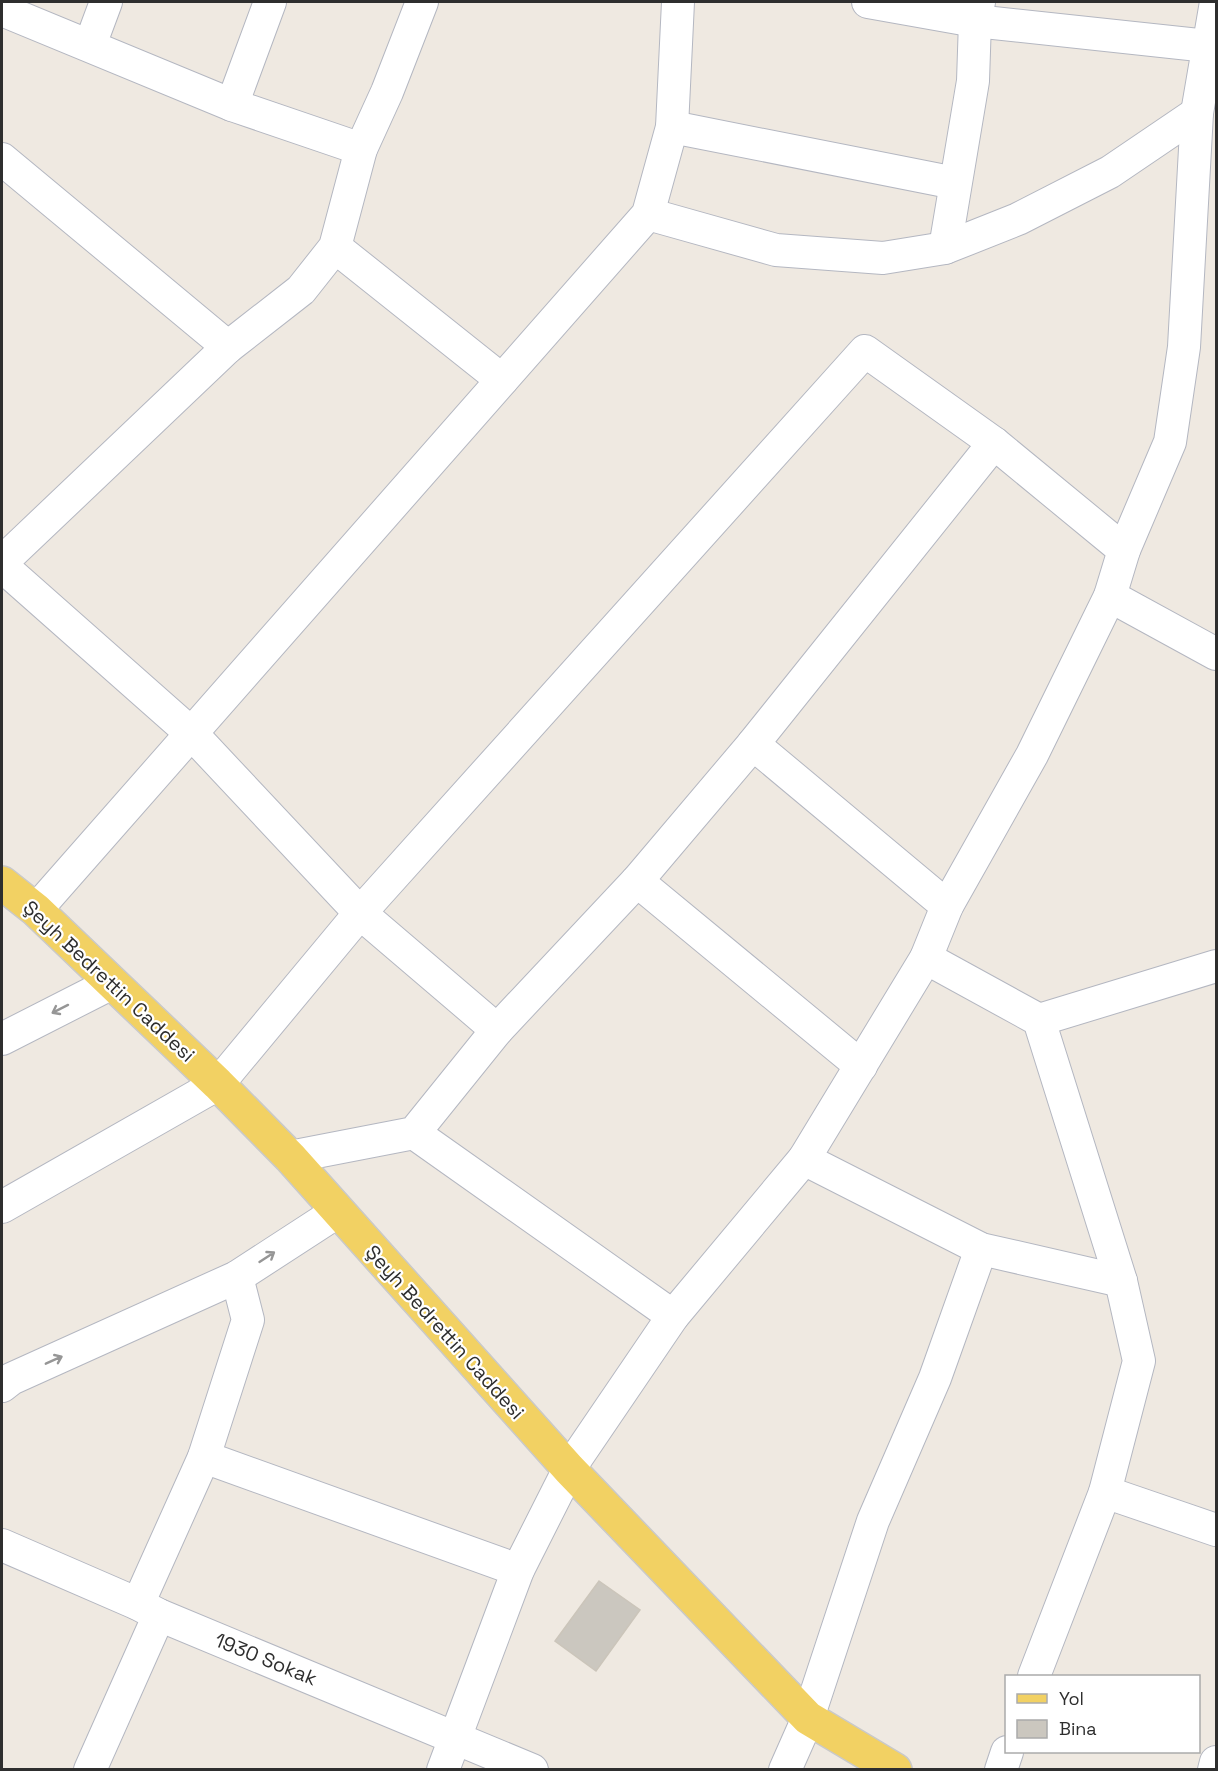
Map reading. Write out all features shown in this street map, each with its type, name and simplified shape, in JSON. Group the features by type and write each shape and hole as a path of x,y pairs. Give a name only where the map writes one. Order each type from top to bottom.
{"main road":[{"name":"Şeyh Bedrettin Caddesi","path":"2,883 36,910 218,1084 290,1157 569,1468 808,1718 896,1770"}],"street":[{"path":"90,45 106,2"},
{"path":"232,105 270,2"},
{"path":"422,2 361,149 334,247 301,290 228,347 2,564 192,734 360,914 497,1030"},
{"path":"36,910 648,214 672,128 678,2"},
{"path":"868,2 977,11 1208,46"},
{"path":"443,1770 518,1570 569,1468 673,1316 804,1160 926,958 947,906 1032,755 1110,596 1124,550 1170,442 1184,347 1197,112 1216,2"},
{"path":"2,10 232,105 361,149"},
{"path":"945,248 972,81 977,11"},
{"path":"648,214 776,250 883,258 945,248 1018,219 1110,172 1197,112"},
{"path":"672,128 955,183"},
{"path":"2,159 228,347"},
{"path":"334,247 502,380"},
{"path":"2,1207 218,1084 360,914 865,351 994,443 1124,550"},
{"path":"290,1157 414,1133 497,1030 637,881 753,744 994,443"},
{"path":"1110,596 1216,654"},
{"path":"753,744 947,906"},
{"path":"637,881 861,1066"},
{"path":"926,958 1039,1020 1121,1281 1139,1361 1105,1492 1035,1675"},
{"path":"1039,1020 1216,966"},
{"path":"2,1039 112,983"},
{"path":"414,1133 673,1316"},
{"path":"804,1160 981,1249 1121,1281"},
{"path":"2,1386 11,1379 237,1277 337,1212"},
{"path":"785,1770 808,1718 873,1521 935,1378 981,1249"},
{"path":"90,1770 204,1457 248,1320 237,1277"},
{"path":"204,1457 518,1570"},
{"path":"1105,1492 1216,1530"},
{"name":"1930 Sokak","path":"2,1545 148,1609 532,1770"},
{"path":"1001,1770 1007,1753"},
{"path":"1214,1770 1216,1762"}],"building":[{"path":"599,1581 640,1610 596,1671 555,1641"}]}
